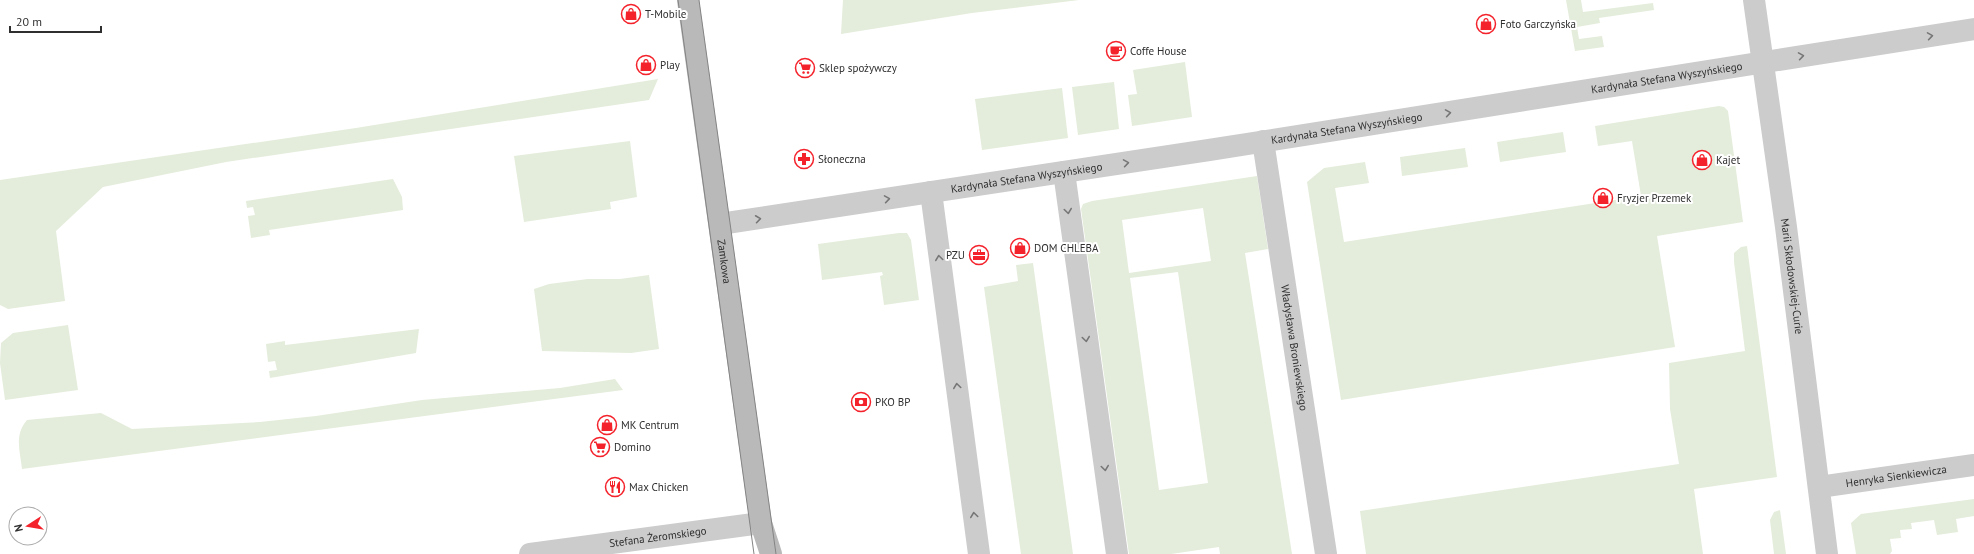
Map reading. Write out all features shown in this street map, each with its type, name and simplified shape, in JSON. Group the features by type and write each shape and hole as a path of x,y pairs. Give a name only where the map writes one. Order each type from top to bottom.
{"street":[{"name":"Zamkowa","path":"688,0 761,523 760,554"},
{"name":"Marii Skłodowskiej-Curie","path":"1754,0 1827,554"},
{"name":"Kardynała Stefana Wyszyńskiego","path":"720,224 1264,141 1974,29"},
{"name":"Władysława Broniewskiego","path":"1264,141 1326,554"},
{"path":"1064,172 1117,554"},
{"path":"931,192 979,554"},
{"name":"Henryka Sienkiewicza","path":"1819,487 1974,465"},
{"name":"Zamkowa","path":"761,523 771,554"},
{"name":"Stefana Żeromskiego","path":"530,554 761,523"}],"green space":[{"path":"843,0 1079,0 972,13 841,34"},
{"path":"1566,0 1581,0 1583,12 1653,3 1654,10 1599,18 1600,23 1577,27 1579,39 1602,36 1604,47 1575,51"},
{"path":"1185,62 1192,117 1132,126 1128,95 1137,94 1133,70"},
{"path":"658,79 649,100 226,162 103,187 56,231 65,301 8,309 0,305 0,180 356,128"},
{"path":"1114,82 1119,129 1078,135 1072,87"},
{"path":"1062,88 1068,138 982,150 975,99"},
{"path":"1719,106 1724,107 1728,111 1743,222 1657,236 1675,347 1341,400 1307,182 1324,168 1365,162 1369,183 1335,188 1344,242 1641,196 1632,141 1598,146 1595,126"},
{"path":"1563,132 1566,152 1500,162 1497,142"},
{"path":"630,141 637,197 610,202 611,209 524,222 514,156"},
{"path":"1465,148 1468,167 1402,176 1400,157"},
{"path":"1257,176 1268,249 1245,253 1292,554 1220,554 1219,547 1171,554 1129,554 1081,209 1083,204 1092,201","holes":["1203,208 1211,261 1129,273 1122,220","1178,272 1208,483 1159,490 1130,278"]},
{"path":"393,179 402,197 403,210 269,230 270,235 251,238 248,216 255,215 253,207 247,208 246,201"},
{"path":"907,233 911,240 919,300 884,305 880,276 883,275 882,272 822,280 818,244"},
{"path":"1747,246 1777,477 1694,489 1703,554 1366,554 1360,511 1679,464 1670,409 1669,363 1745,351 1734,253 1741,247"},
{"path":"1033,263 1073,554 1021,554 984,287 1018,281 1016,265"},
{"path":"649,275 659,349 631,353 542,351 534,289 549,284 588,279 620,279"},
{"path":"68,325 78,390 5,400 0,363 1,343 13,333"},
{"path":"419,329 416,353 270,378 269,371 277,370 275,361 268,362 266,344 285,341 285,345"},
{"path":"615,379 623,390 22,469 19,450 20,431 27,420 101,413 132,429 260,422 316,416 422,400 560,388"},
{"path":"1974,499 1974,516 1956,519 1958,532 1937,535 1934,520 1911,523 1912,529 1900,530 1901,538 1890,539 1892,551 1890,554 1856,554 1851,523 1861,514"},
{"path":"1780,510 1786,554 1774,554 1770,520 1774,512"}],"tram line":[{"path":"678,0 754,554"},
{"path":"699,0 776,554"}],"place":[{"name":"T-Mobile","path":"631,14"},
{"name":"Foto Garczyńska","path":"1486,24"},
{"name":"Coffe House","path":"1116,51"},
{"name":"Play","path":"646,65"},
{"name":"Sklep spożywczy","path":"805,68"},
{"name":"Słoneczna","path":"804,159"},
{"name":"Kajet","path":"1702,160"},
{"name":"Fryzjer Przemek","path":"1603,198"},
{"name":"DOM CHLEBA","path":"1020,248"},
{"name":"PZU","path":"979,255"},
{"name":"PKO BP","path":"861,402"},
{"name":"MK Centrum","path":"607,425"},
{"name":"Domino","path":"600,447"},
{"name":"Max Chicken","path":"615,487"}]}
